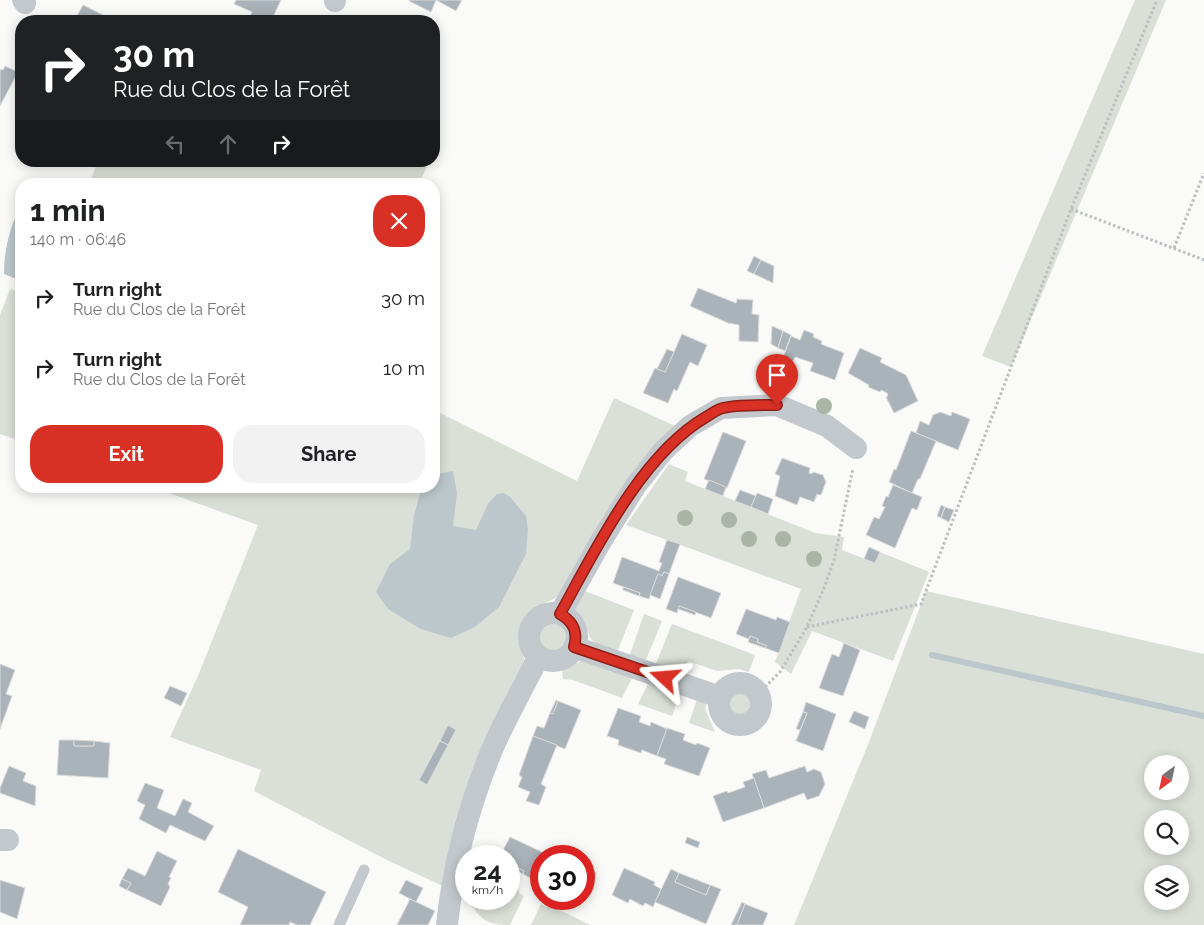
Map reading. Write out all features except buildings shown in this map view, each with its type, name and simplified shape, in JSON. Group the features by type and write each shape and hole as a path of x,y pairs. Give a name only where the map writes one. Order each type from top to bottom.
{"street":[{"path":"560,614 601,541 636,485 652,464 690,426 720,408 777,405 827,426 856,448"},
{"path":"546,614 560,614 568,618 573,624 576,632 574,647 562,659 546,660 539,656 530,644 530,629 539,618 546,614"},
{"path":"574,647 720,697"},
{"path":"448,925 450,894 463,838 475,798 491,752 539,656"},
{"path":"735,684 748,685 758,694 760,701 758,714 754,720 741,725 734,724 723,717 720,710 720,697 723,691 735,684"}],"lane":[{"path":"339,925 364,870"}],"path":[{"path":"806,627 921,604 1071,210 1157,0"},
{"path":"1174,248 1204,173"},
{"path":"1071,210 1204,260"},
{"path":"758,694 780,672 806,627 824,588 834,560 856,448"}],"shaded area":[{"path":"1135,0 1166,0 1011,367 982,356"},
{"path":"96,167 427,167 422,178 91,178"},
{"path":"15,219 15,279 4,274 8,238"},
{"path":"10,289 15,291 15,439 0,434 0,315"},
{"path":"614,398 675,426 560,594 534,609 523,623 520,641 525,663 460,845 455,845 455,859 445,887 389,861 254,791 261,770 170,737 198,676 258,525 169,493 440,493 440,413 577,481"},
{"path":"669,464 688,472 685,481 815,533 844,537 842,550 875,563 880,552 929,572 893,661 812,631 791,674 775,662 801,589 626,525"},
{"path":"453,471 457,493 453,526 476,530 488,504 497,494 504,493 510,497 526,516 528,529 526,554 499,607 475,627 451,638 421,629 388,609 376,592 390,564 410,549 414,516 420,493 440,493 440,474"},
{"path":"582,590 634,610 617,652 595,643 591,639 584,622 575,611 574,606"},
{"path":"926,591 1204,654 1204,925 794,925 869,742"},
{"path":"644,614 662,621 645,662 629,657"},
{"path":"552,622 563,626 567,637 563,648 552,652 541,648 537,637 541,626"},
{"path":"672,624 755,655 749,672 739,669 717,671 688,661 682,676 655,666"},
{"path":"583,660 633,676 622,698 573,680 563,679 562,670"},
{"path":"649,682 680,693 672,716 638,704"},
{"path":"739,693 747,696 750,704 747,712 739,715 731,712 728,704 731,696"},
{"path":"697,699 707,702 705,709 715,732 689,723"},
{"path":"520,894 524,896 520,904"},
{"path":"475,910 517,910 510,925 491,923"},
{"path":"538,910 560,910 590,925 531,925"}],"waterway":[{"path":"932,655 1204,716"}],"route":[{"path":"665,678 574,647 576,632 573,624 568,618 560,614 601,541 636,485 663,451 690,426 720,408 777,405"}]}
